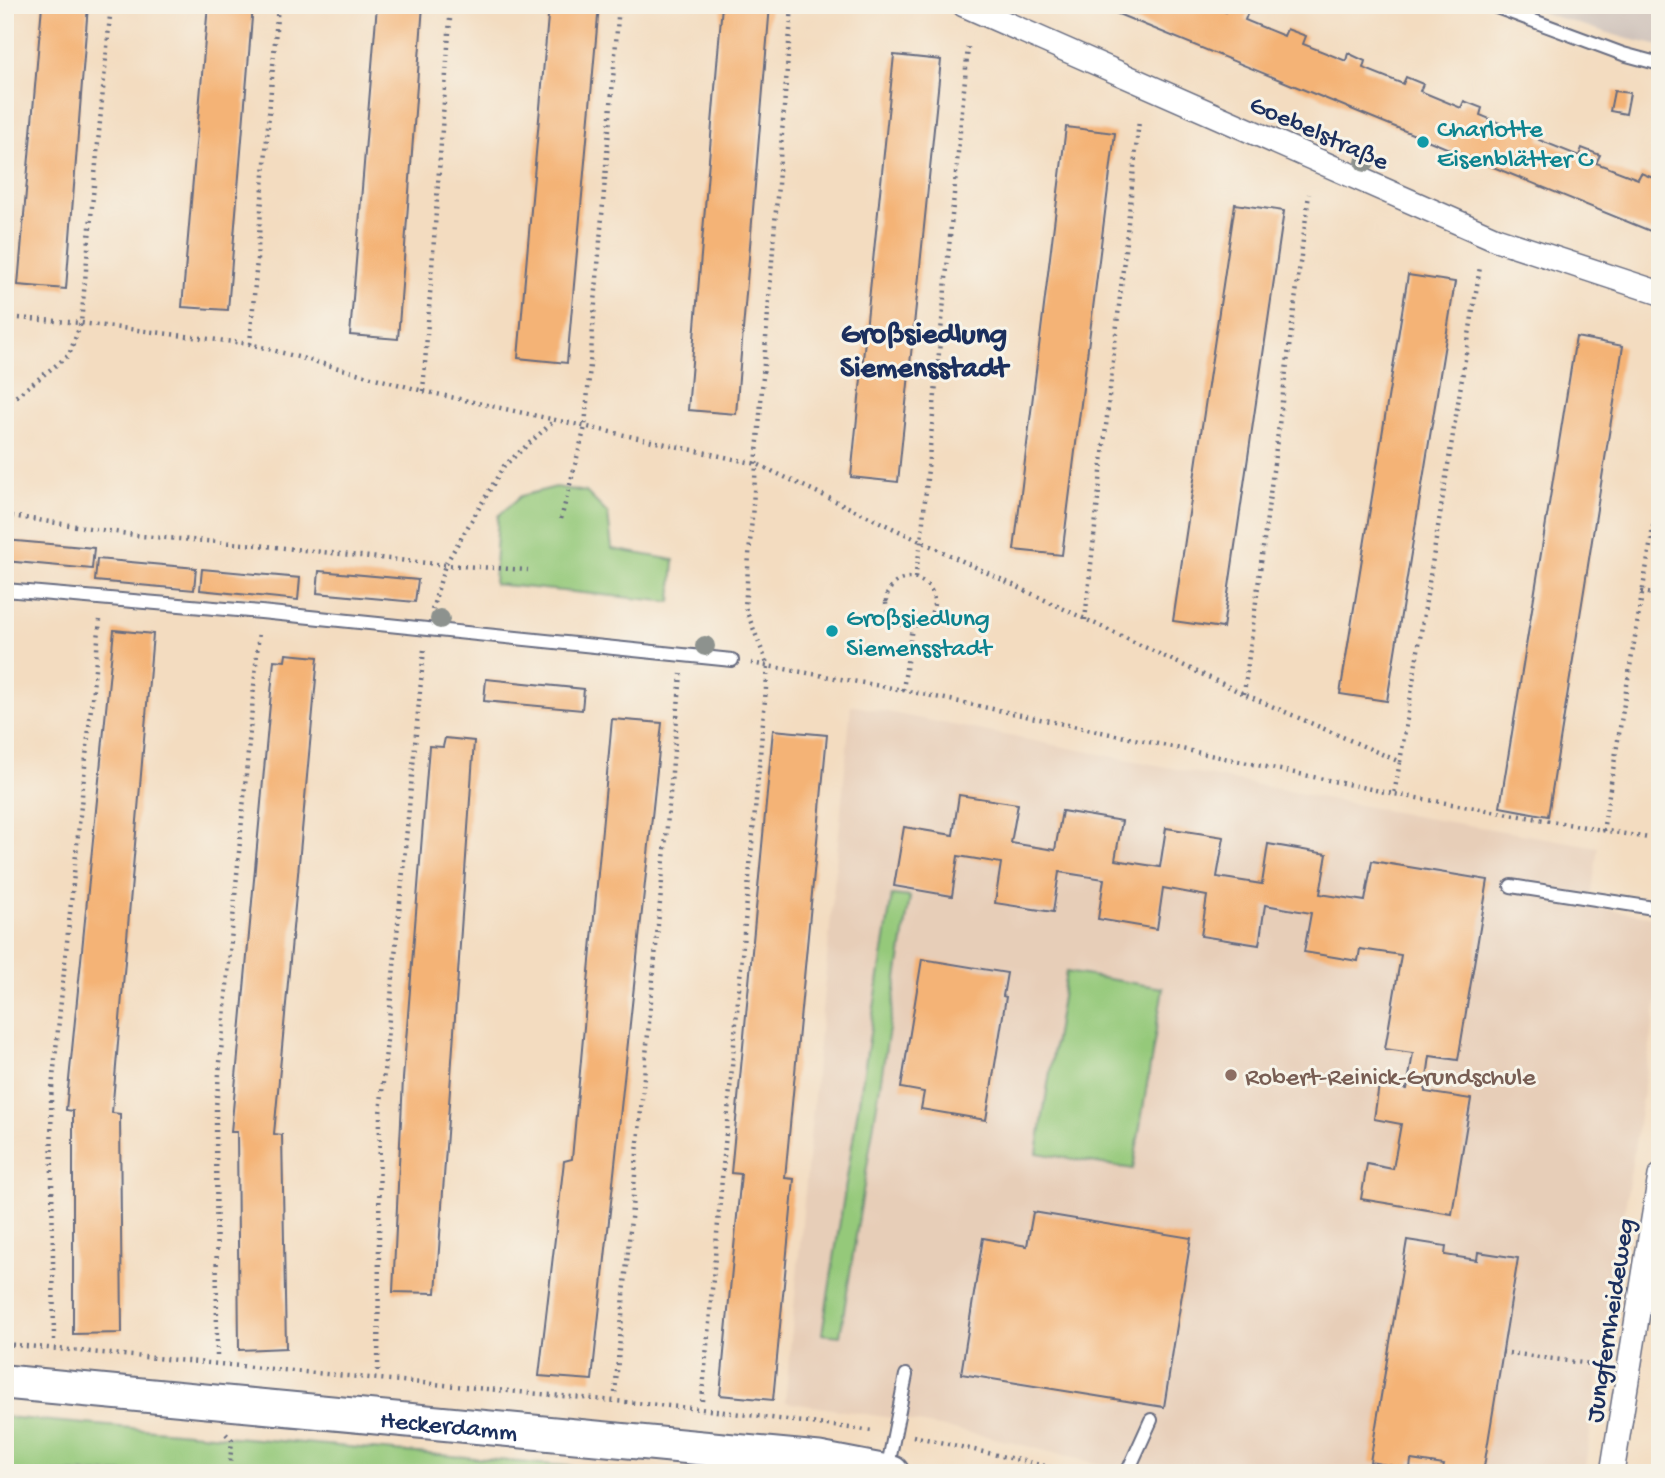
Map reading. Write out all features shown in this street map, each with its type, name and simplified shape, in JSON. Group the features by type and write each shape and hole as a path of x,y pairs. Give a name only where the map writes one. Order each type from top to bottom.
{"street":[{"name":"Goebelstraße","path":"964,5 1496,239 1660,293"},
{"name":"Jungfernheideweg","path":"1612,1473 1660,1176"},
{"name":"Heckerdamm","path":"5,1382 819,1459 890,1472"}],"lane":[{"path":"1491,5 1623,54 1660,64"},
{"path":"5,590 261,612 733,660"},
{"path":"1511,886 1660,909"},
{"path":"890,1472 894,1434 906,1375"},
{"path":"1126,1473 1152,1420"}],"path":[{"path":"5,405 69,355 81,323 111,5"},
{"path":"250,344 278,5"},
{"path":"423,391 451,5"},
{"path":"561,519 586,427 620,5"},
{"path":"702,1401 768,666 746,607 792,5"},
{"path":"915,578 921,542 968,47"},
{"path":"1085,620 1139,121"},
{"path":"1244,694 1309,194"},
{"path":"1394,794 1480,267"},
{"path":"5,317 81,323 250,344 423,391 757,464 1244,694 1400,762"},
{"path":"378,1371 380,1114 426,630 445,565 504,466 555,421"},
{"path":"1603,831 1660,485"},
{"path":"5,515 141,536 445,565 528,570"},
{"path":"915,578 925,583 933,592 935,604 932,615 923,623 912,627 898,624 888,614 885,601 890,588 901,579 915,578"},
{"path":"1641,592 1660,595"},
{"path":"54,1340 51,1098 103,598"},
{"path":"217,1356 216,1107 261,612"},
{"path":"903,690 912,627"},
{"path":"615,1393 682,656"},
{"path":"733,660 903,690 1394,794 1660,840"},
{"path":"5,1344 726,1412 894,1434 990,1452 1076,1473"},
{"path":"1503,1352 1606,1366"},
{"path":"218,1426 232,1440 229,1473"}],"shaded area":[{"path":"1517,5 1660,5 1660,46 1628,39"},
{"name":"Robert-Reinick-Grundschule","path":"851,705 1420,817 1598,847 1590,906 1660,918 1660,982 1584,1473 1134,1473 990,1437 898,1419 785,1402"}],"green space":[{"path":"556,487 586,492 608,514 612,549 674,560 671,602 494,584 498,516 521,496"},
{"path":"892,895 910,897 840,1336 822,1334"},
{"path":"1066,972 1163,988 1133,1169 1037,1153"},
{"path":"5,1417 646,1473 5,1473"}],"building":[{"path":"42,5 88,5 66,289 18,285"},
{"path":"208,5 253,5 228,310 182,307"},
{"path":"377,5 423,5 398,339 350,335"},
{"path":"549,5 599,5 567,363 518,358"},
{"path":"722,5 770,5 736,414 688,410"},
{"path":"1096,5 1209,5 1226,12 1230,5 1248,12 1245,20 1284,36 1287,29 1306,36 1303,44 1346,61 1348,53 1365,61 1363,68 1403,84 1406,77 1423,84 1420,91 1461,108 1464,101 1482,108 1480,115 1521,132 1523,125 1533,128 1541,132 1539,140 1579,156 1582,148 1600,155 1596,163 1638,179 1641,173 1658,180 1654,186 1660,189 1660,235"},
{"path":"894,55 941,60 898,482 851,477"},
{"path":"1614,91 1630,93 1626,114 1610,111"},
{"path":"1066,127 1115,133 1062,555 1014,550"},
{"path":"1235,204 1284,211 1223,628 1173,621"},
{"path":"1408,275 1455,282 1387,701 1340,694"},
{"path":"1576,337 1623,346 1548,816 1500,807"},
{"path":"5,540 94,548 92,569 5,561"},
{"path":"97,559 196,568 194,590 95,581"},
{"path":"202,569 300,578 298,600 200,590"},
{"path":"319,571 418,580 415,602 317,593"},
{"path":"114,630 153,634 112,1113 120,1114 122,1333 73,1334 73,1111 66,1110"},
{"path":"286,654 318,657 274,1134 282,1135 286,1348 239,1350 237,1132 231,1132 274,660 285,661"},
{"path":"486,679 584,689 582,710 484,701"},
{"path":"612,719 662,723 592,1380 539,1376 564,1161 572,1159"},
{"path":"773,730 827,735 785,1178 794,1179 773,1400 720,1395 741,1174 731,1173"},
{"path":"445,738 474,741 436,1293 393,1292 403,1079 429,746 443,747"},
{"path":"959,795 1018,804 1011,843 1055,850 1062,811 1122,821 1115,860 1160,867 1166,828 1224,837 1217,877 1262,884 1268,844 1327,854 1320,894 1365,901 1372,861 1488,880 1458,1060 1430,1056 1425,1092 1471,1099 1452,1214 1361,1199 1367,1164 1393,1169 1401,1124 1374,1119 1379,1085 1407,1089 1413,1053 1385,1049 1401,955 1360,949 1358,961 1304,952 1311,913 1265,905 1259,945 1201,936 1207,896 1163,888 1157,929 1098,919 1104,879 1059,872 1053,912 995,903 1001,863 958,856 952,896 894,886 904,827 953,835"},
{"path":"922,959 1007,973 1003,996 1006,997 986,1120 921,1109 924,1092 901,1088"},
{"path":"1033,1212 1191,1238 1164,1407 961,1374 983,1238 1027,1246"},
{"path":"1407,1240 1446,1246 1445,1255 1477,1260 1478,1252 1518,1258 1483,1473 1442,1473 1444,1465 1411,1460 1410,1469 1370,1462"}],"place":[{"name":"Charlotte Eisenblätter C","path":"1423,142"},
{"name":"Großsiedlung Siemensstadt","path":"832,631"},
{"name":"Robert-Reinick-Grundschule","path":"1231,1075"}],"district":[{"name":"Großsiedlung Siemensstadt","path":"924,349"}]}
